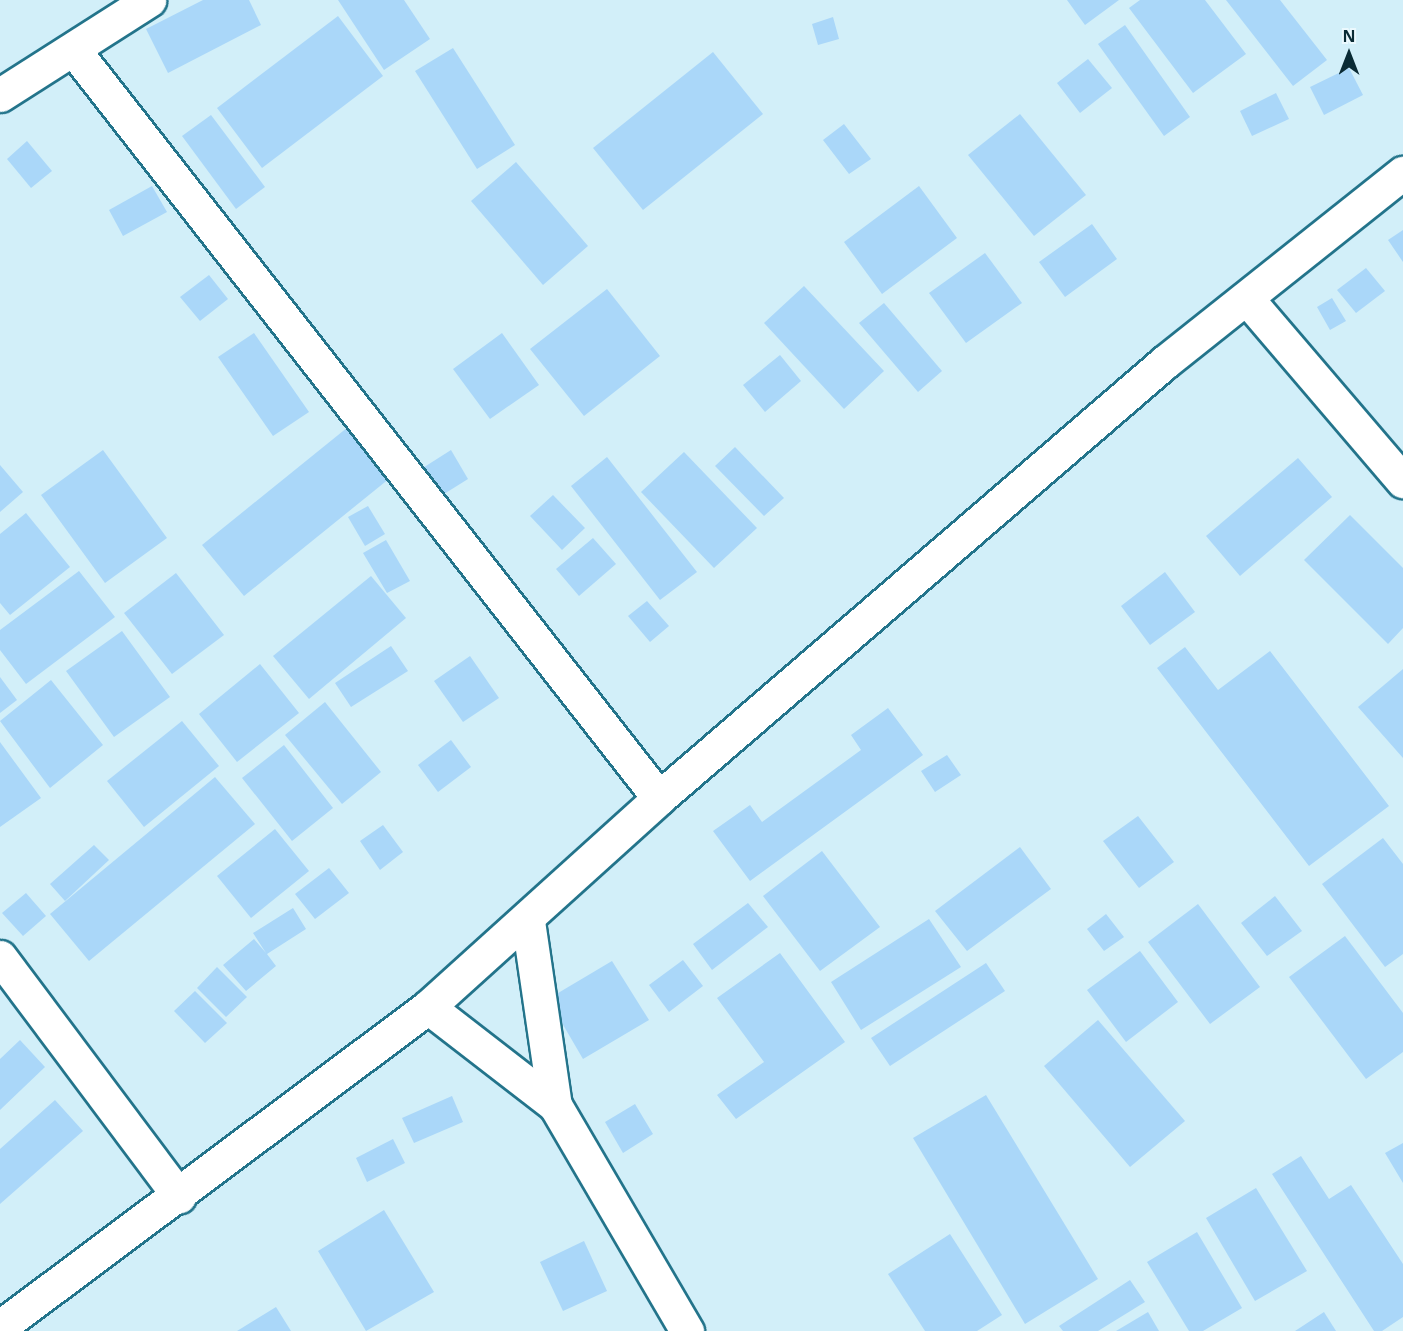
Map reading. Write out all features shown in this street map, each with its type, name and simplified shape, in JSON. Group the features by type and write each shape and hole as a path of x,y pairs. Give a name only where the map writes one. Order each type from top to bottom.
{"street":[{"path":"0,95 149,0"},
{"path":"73,49 659,798"},
{"path":"0,1328 179,1196 428,1007 528,921 659,798 1165,362 1249,301 1403,173"},
{"path":"1249,301 1403,481"},
{"path":"528,921 555,1105 687,1331"},
{"path":"0,957 179,1196"},
{"path":"428,1007 555,1105"}],"building":[{"path":"203,0 249,0 261,25 168,73 146,29"},
{"path":"338,0 404,0 430,39 384,70"},
{"path":"1067,0 1119,0 1085,25"},
{"path":"1140,0 1205,0 1246,54 1193,93 1129,8"},
{"path":"1226,0 1280,0 1327,60 1293,86"},
{"path":"338,16 383,76 262,168 217,108"},
{"path":"833,17 839,39 818,45 812,24"},
{"path":"1125,25 1190,117 1164,136 1098,44"},
{"path":"453,48 515,145 477,169 415,71"},
{"path":"713,52 763,114 643,210 593,148"},
{"path":"1088,59 1112,88 1080,113 1057,83"},
{"path":"1349,68 1363,95 1324,115 1310,87"},
{"path":"1276,93 1289,119 1252,136 1240,111"},
{"path":"1020,114 1086,195 1034,236 968,155"},
{"path":"211,115 265,187 236,209 182,136"},
{"path":"844,124 871,159 849,174 823,140"},
{"path":"27,141 52,171 31,188 7,159"},
{"path":"516,162 588,246 543,285 471,201"},
{"path":"152,186 167,212 123,236 109,210"},
{"path":"919,186 957,238 882,294 844,242"},
{"path":"1092,224 1117,259 1065,297 1039,262"},
{"path":"1403,230 1403,262 1388,240"},
{"path":"985,253 1022,303 966,343 929,293"},
{"path":"1366,268 1385,291 1356,313 1337,290"},
{"path":"209,275 228,299 200,321 180,297"},
{"path":"804,286 884,371 844,409 764,323"},
{"path":"607,289 660,356 584,416 530,349"},
{"path":"1332,298 1346,321 1330,330 1317,307"},
{"path":"884,303 942,371 918,392 859,323"},
{"path":"254,333 309,412 273,436 218,357"},
{"path":"502,333 539,385 490,419 453,369"},
{"path":"780,355 801,381 765,412 743,385"},
{"path":"348,427 390,478 244,596 202,545"},
{"path":"735,447 784,498 764,516 715,466"},
{"path":"103,450 167,538 105,583 41,495"},
{"path":"451,450 468,479 436,499 418,471"},
{"path":"684,452 757,528 714,568 641,492"},
{"path":"607,457 697,572 660,600 571,486"},
{"path":"1298,458 1332,497 1240,576 1206,536"},
{"path":"0,465 23,492 0,512"},
{"path":"553,495 585,528 562,550 530,516"},
{"path":"368,506 385,534 365,546 348,517"},
{"path":"26,513 70,567 10,615 0,603 0,534"},
{"path":"1350,515 1403,568 1403,628 1388,644 1304,560"},
{"path":"593,538 616,564 579,596 556,569"},
{"path":"386,540 410,581 387,593 363,553"},
{"path":"79,571 115,617 26,684 0,650 0,630"},
{"path":"1165,572 1195,612 1150,645 1121,606"},
{"path":"176,573 224,635 172,674 124,613"},
{"path":"371,576 406,618 309,699 273,656"},
{"path":"647,601 669,626 650,642 628,616"},
{"path":"122,631 170,697 114,737 66,671"},
{"path":"391,646 408,671 351,707 335,683"},
{"path":"1185,647 1218,690 1270,651 1389,806 1309,866 1157,668"},
{"path":"470,656 499,698 463,722 434,681"},
{"path":"260,664 299,713 237,762 199,714"},
{"path":"1403,669 1403,758 1358,707"},
{"path":"0,677 17,700 0,713"},
{"path":"51,680 103,745 50,788 0,721"},
{"path":"325,702 381,772 342,804 285,735"},
{"path":"888,708 923,755 750,881 713,831 750,805 762,822 861,750 851,735"},
{"path":"182,721 219,766 144,827 107,781"},
{"path":"451,740 471,767 438,792 418,765"},
{"path":"0,742 41,798 0,827"},
{"path":"284,745 333,808 292,841 242,778"},
{"path":"947,755 961,775 935,792 921,771"},
{"path":"215,777 255,824 89,961 50,914"},
{"path":"1138,816 1174,862 1139,888 1103,841"},
{"path":"383,825 403,852 380,870 360,841"},
{"path":"275,829 309,871 251,918 217,876"},
{"path":"1383,838 1403,864 1403,954 1385,967 1322,884"},
{"path":"94,845 109,860 65,901 50,884"},
{"path":"1020,847 1051,889 967,951 935,911"},
{"path":"822,851 880,927 820,971 763,896"},
{"path":"329,868 349,893 315,919 295,894"},
{"path":"26,893 46,916 23,936 2,913"},
{"path":"1275,896 1302,931 1267,956 1241,923"},
{"path":"748,903 768,927 712,970 693,944"},
{"path":"1198,904 1260,987 1210,1024 1148,942"},
{"path":"293,908 306,929 267,954 276,966 246,991 223,965 254,939 266,953 253,933"},
{"path":"1106,914 1124,937 1104,951 1087,929"},
{"path":"929,919 961,967 861,1030 831,982"},
{"path":"1345,936 1403,1013 1403,1052 1366,1079 1289,977"},
{"path":"1140,951 1178,1002 1126,1042 1087,990"},
{"path":"780,953 845,1042 736,1119 717,1095 764,1062 717,998"},
{"path":"683,960 703,986 669,1012 649,985"},
{"path":"612,961 649,1020 583,1059 548,999"},
{"path":"986,963 1005,991 890,1066 871,1038"},
{"path":"217,967 247,997 226,1017 197,988"},
{"path":"195,991 227,1023 205,1043 174,1011"},
{"path":"1098,1020 1185,1121 1130,1167 1044,1066"},
{"path":"20,1040 45,1067 0,1110 0,1059"},
{"path":"986,1095 1098,1279 1025,1324 913,1138"},
{"path":"452,1096 463,1122 414,1143 402,1118"},
{"path":"55,1100 83,1131 0,1204 0,1149"},
{"path":"635,1104 653,1134 623,1153 605,1122"},
{"path":"393,1139 405,1163 367,1182 356,1158"},
{"path":"1403,1143 1403,1183 1385,1153"},
{"path":"1301,1156 1329,1199 1351,1185 1403,1264 1403,1317 1382,1331 1374,1331 1272,1174"},
{"path":"1256,1188 1307,1271 1255,1301 1206,1218"},
{"path":"384,1210 434,1292 366,1331 318,1251"},
{"path":"1197,1232 1242,1308 1203,1331 1189,1331 1147,1262"},
{"path":"950,1234 1002,1315 977,1331 925,1331 888,1274"},
{"path":"584,1241 607,1291 563,1311 540,1262"},
{"path":"1130,1280 1145,1302 1098,1331 1063,1331 1059,1326"},
{"path":"276,1307 291,1331 237,1331"},
{"path":"1148,1312 1159,1331 1116,1331"},
{"path":"1324,1312 1336,1331 1295,1331"}]}
